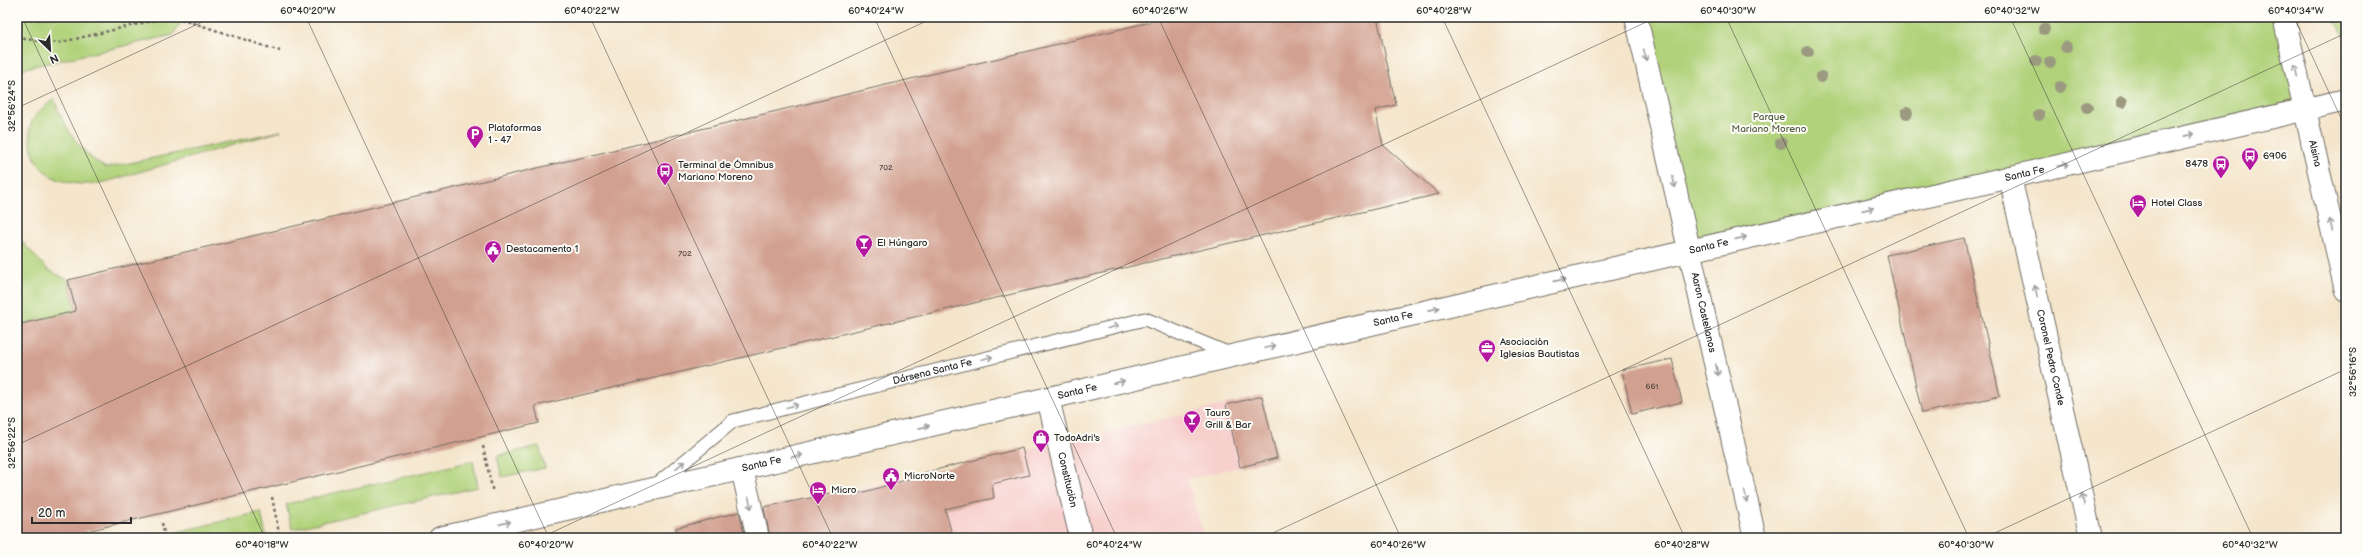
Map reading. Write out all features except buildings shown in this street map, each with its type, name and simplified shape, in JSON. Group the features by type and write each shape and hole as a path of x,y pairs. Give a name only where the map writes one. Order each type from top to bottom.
{"main road":[{"name":"Aaron Castellanos","path":"1636,17 1755,538"},
{"name":"Alsina","path":"2284,17 2346,291"},
{"name":"Santa Fe","path":"440,538 2346,100"},
{"name":"Coronel Pedro Conde","path":"2010,177 2091,538"},
{"name":"Constitución","path":"1048,398 1082,538"},
{"path":"742,469 758,538"}],"lane":[{"name":"Dársena Santa Fe","path":"650,490 733,421 1145,319 1232,356"}],"path":[{"path":"17,38 58,43 168,17"},
{"path":"176,17 280,51"},
{"path":"483,446 493,493"},
{"path":"272,497 280,538"},
{"path":"162,522 166,538"}],"shaded area":[{"path":"1262,396 1277,458 1187,479 1205,538 649,538"}],"green space":[{"path":"17,17 184,17 173,35 17,70"},
{"name":"Parque Mariano Moreno","path":"1636,17 2284,17 2304,109 1689,250"},
{"path":"2332,17 2346,17 2346,37"},
{"path":"54,99 68,129 74,138 88,155 106,168 281,131 105,182 93,184 70,183 49,175 41,167 35,157 31,145 30,129 35,116"},
{"path":"17,236 47,269 68,280 76,311 17,325"},
{"path":"539,446 545,468 502,477 497,456"},
{"path":"473,461 478,487 292,529 286,504"},
{"path":"261,512 266,536 257,538 178,538 177,532"}],"place":[{"name":"Plataformas 1 - 47","path":"475,149"},
{"name":"6906","path":"2250,171"},
{"name":"8478","path":"2221,179"},
{"name":"Terminal de Ómnibus Mariano Moreno","path":"665,186"},
{"name":"Hotel Class","path":"2138,218"},
{"name":"El Húngaro","path":"864,258"},
{"name":"Destacamento 1","path":"493,264"},
{"name":"Asociación Iglesias Bautistas","path":"1487,363"},
{"name":"Tauro Grill & Bar","path":"1192,434"},
{"name":"TodoAdri's","path":"1041,453"},
{"name":"MicroNorte","path":"891,491"},
{"name":"Micro","path":"818,505"}]}
